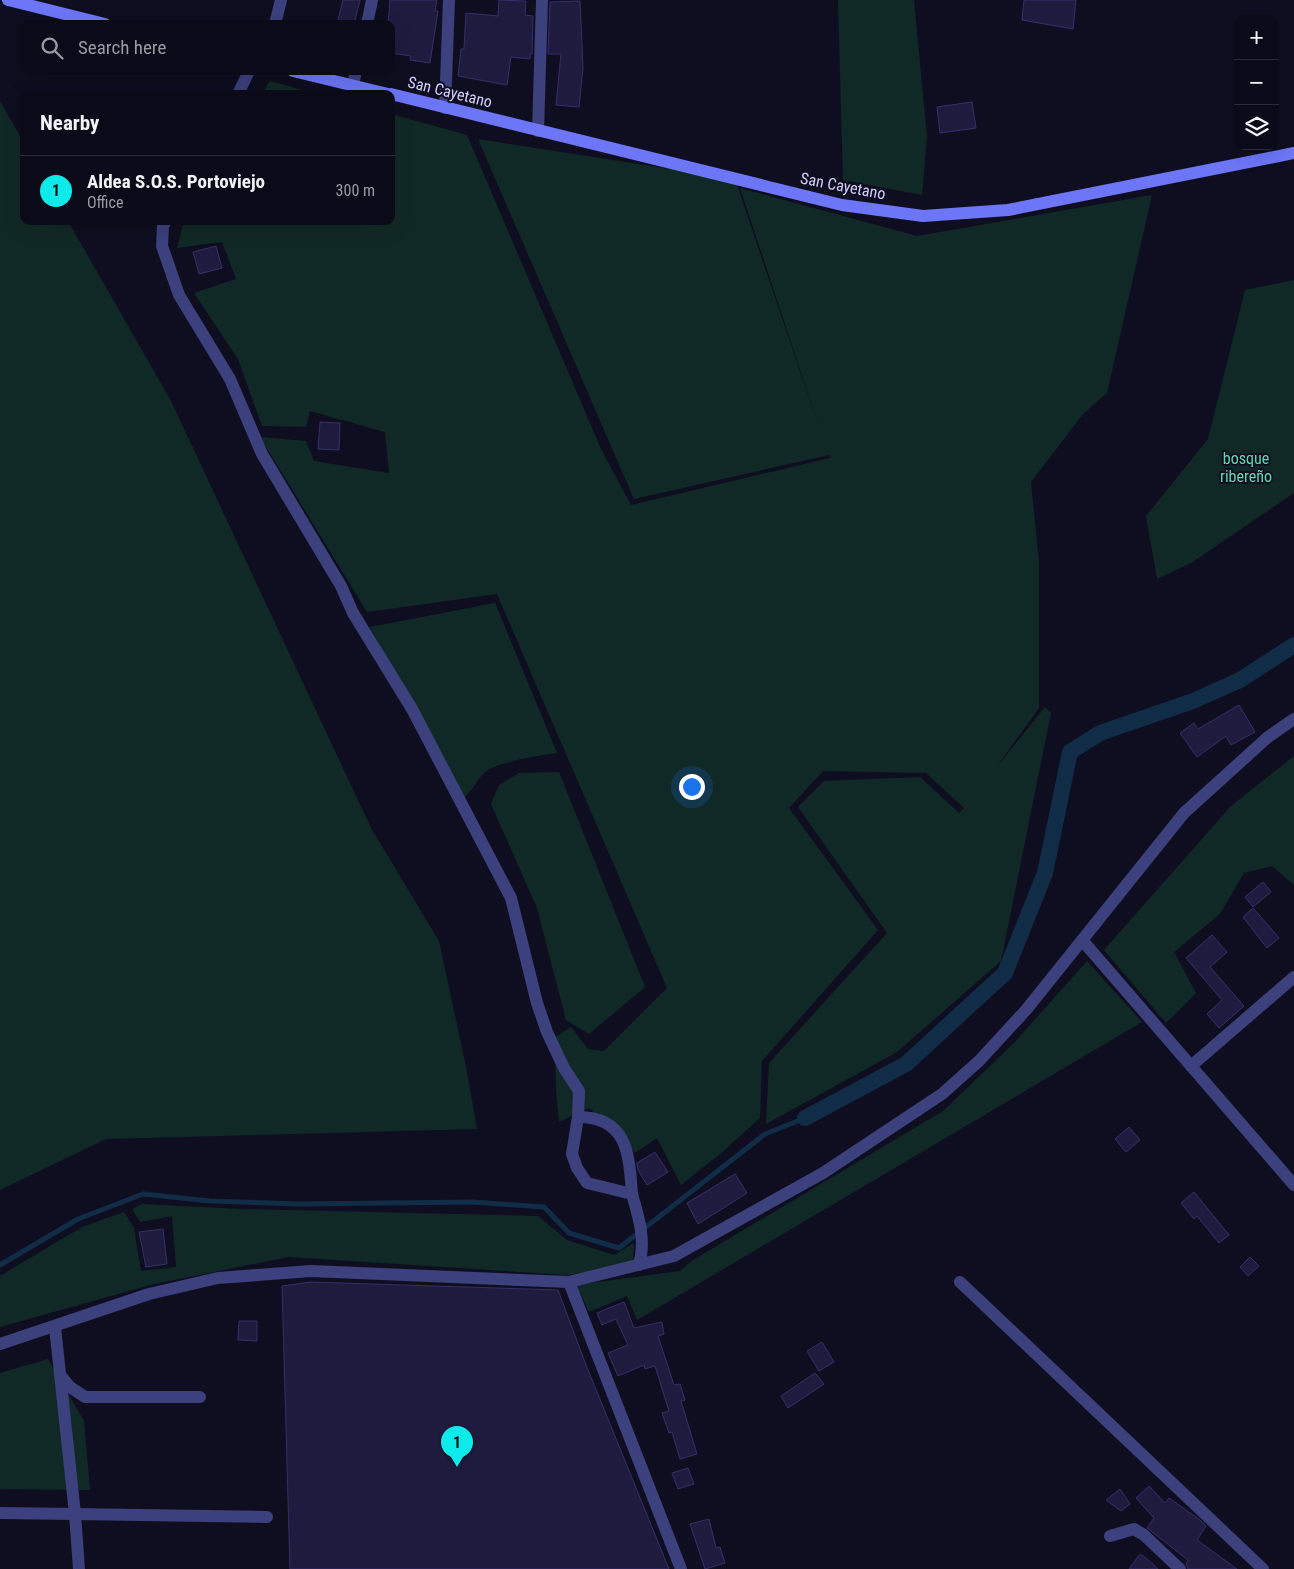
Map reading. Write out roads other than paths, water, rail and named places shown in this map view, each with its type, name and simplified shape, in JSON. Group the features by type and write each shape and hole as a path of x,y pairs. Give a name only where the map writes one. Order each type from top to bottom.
{"main road":[{"path":"8,0 89,20"},
{"name":"San Cayetano","path":"310,75 374,90"},
{"name":"San Cayetano","path":"395,95 842,205 923,216 1008,210 1294,153"}],"street":[{"path":"276,20 281,0"},
{"path":"368,20 372,0"},
{"path":"445,108 449,0"},
{"path":"538,131 542,0"},
{"path":"240,90 248,75"},
{"path":"353,85 355,75"},
{"path":"165,225 162,246 179,295 230,379 262,454 341,586 353,613 412,709 511,898 544,1025 564,1068 579,1091 578,1117 572,1154 577,1168 587,1183 632,1194"},
{"path":"0,1344 56,1327 149,1294 218,1278 311,1271 569,1282 674,1256 823,1173 942,1094 979,1061 1026,1010 1184,814 1268,737 1294,719"},
{"path":"1082,940 1294,1185"},
{"path":"1191,1066 1294,977"},
{"path":"578,1117 594,1117 619,1134 626,1146 632,1194 640,1219 643,1250 639,1266"},
{"path":"569,1282 681,1569"},
{"path":"960,1282 1263,1569"},
{"path":"56,1327 79,1569"},
{"path":"61,1376 70,1388 85,1396 200,1397"},
{"path":"0,1513 267,1517"},
{"path":"1110,1536 1134,1528 1180,1569"}],"waterway":[{"path":"805,1118 906,1064 1005,973 1045,873 1070,752 1100,733 1193,701 1240,680 1294,645"},
{"path":"0,1265 78,1219 143,1194 210,1201 298,1204 472,1202 544,1207 569,1233 619,1248 765,1134 805,1118"}],"place":[{"name":"Aldea S.O.S. Portoviejo","path":"457,1467"}],"park label":[{"name":"bosque ribereño","path":"1246,467"}]}
